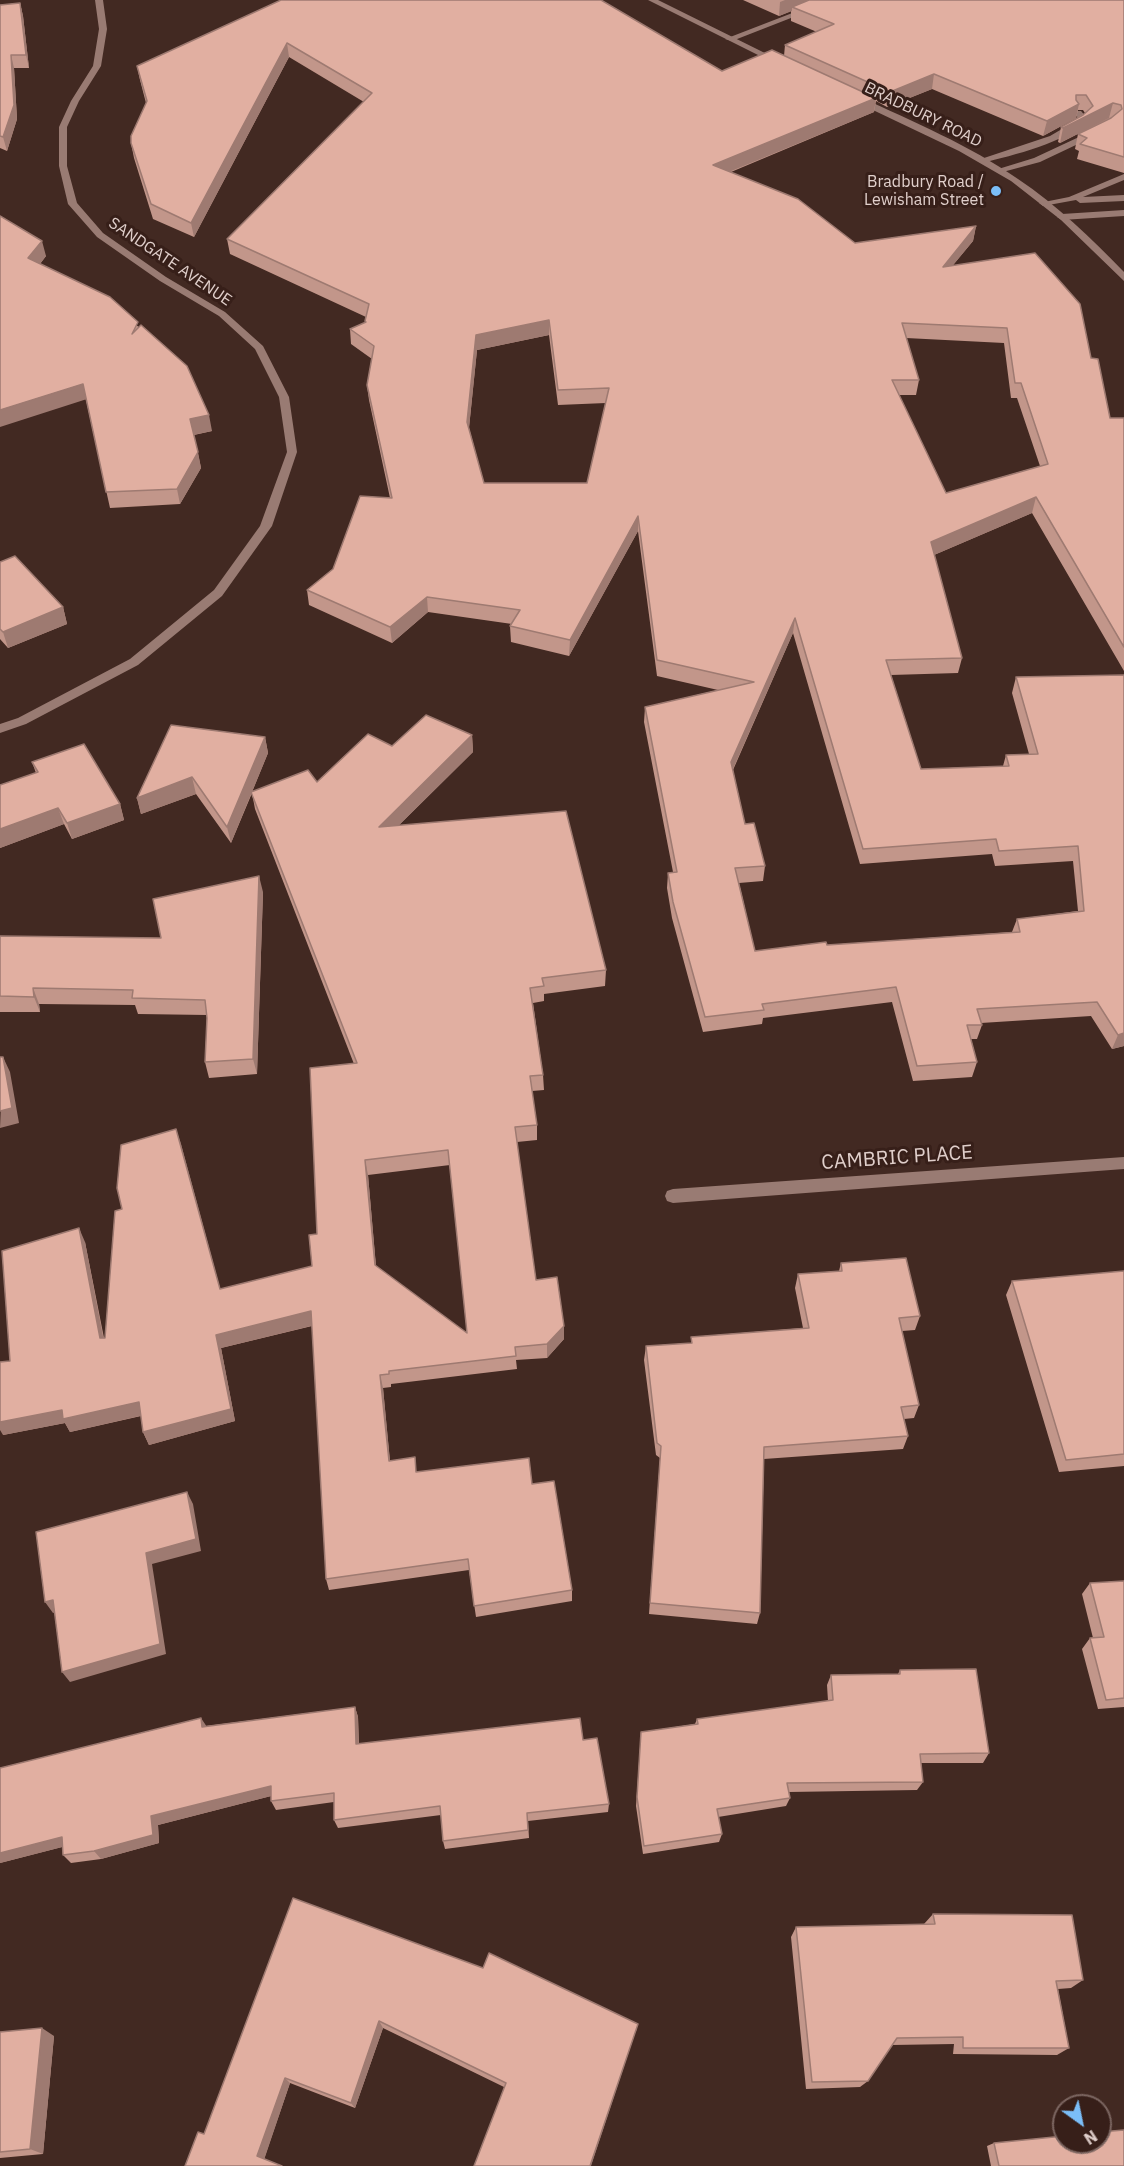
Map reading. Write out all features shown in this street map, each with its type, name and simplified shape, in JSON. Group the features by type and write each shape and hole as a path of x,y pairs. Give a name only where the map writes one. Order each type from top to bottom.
{"street":[{"name":"SANDGATE AVENUE","path":"0,729 22,721 134,662 218,593 266,526 292,452 284,397 259,348 222,314 163,279 100,235 73,204 63,166 63,127 75,101 97,66 103,28 99,0"},
{"path":"652,0 783,64"},
{"path":"729,39 832,0"},
{"name":"BRADBURY ROAD","path":"848,95 999,170 1087,237 1124,278"},
{"path":"982,160 1011,153 1075,127 1084,119 1078,113"},
{"path":"999,170 1037,160 1104,127"},
{"path":"1071,198 1124,177"},
{"path":"1043,203 1071,198 1124,198"},
{"path":"1062,218 1124,213"},
{"name":"CAMBRIC PLACE","path":"673,1196 1124,1163"}],"building":[{"path":"281,0 601,0 722,71 772,50 876,98 713,165 798,199 855,243 976,226 943,267 1035,253 1080,304 1091,358 1098,359 1110,418 1124,418 1124,647 1036,497 931,542 962,658 886,660 921,769 1009,766 1006,755 1038,754 1016,677 1124,675 1124,1033 1118,1035 1097,1002 977,1009 982,1025 967,1025 977,1062 917,1066 896,987 762,1004 764,1010 705,1017 673,902 668,873 677,872 645,707 754,682 657,660 638,516 570,640 510,626 520,610 427,597 390,627 307,590 333,569 360,496 392,498 367,385 374,346 350,329 366,322 369,304 227,239 372,93 287,43 191,223 151,204 131,143 131,136 147,101 137,66","holes":["549,320 558,390 609,388 587,483 484,483 467,422 476,335","902,323 1007,328 1015,383 1021,383 1048,464 946,493 892,380 919,380","795,618 863,849 996,839 999,851 1078,846 1084,911 1017,919 1020,932 827,945 826,942 755,951 735,868 765,866 754,823 745,824 731,762"]},
{"path":"809,0 1124,0 1124,157 1080,144 1087,138 1078,134 1111,118 1122,109 1121,105 1113,103 1063,128 1061,127 1083,115 1093,106 1086,95 1076,95 1079,104 1047,121 934,74 890,92 785,45 834,24 792,7"},
{"path":"20,3 26,55 11,55 14,105 3,137 0,136 0,5"},
{"path":"0,216 42,241 28,258 110,297 138,322 132,334 141,325 187,366 209,415 190,419 198,452 177,489 106,492 83,384 0,410"},
{"path":"15,556 63,607 3,632 0,629 0,562"},
{"path":"426,715 472,735 379,827 566,811 606,970 542,978 544,986 530,988 543,1075 530,1076 537,1125 515,1127 536,1280 557,1277 564,1326 547,1344 515,1347 516,1356 389,1371 389,1374 380,1375 389,1461 415,1457 416,1472 529,1458 532,1484 554,1481 572,1590 474,1606 468,1559 326,1579 311,1311 216,1335 231,1409 143,1432 139,1402 63,1419 62,1410 0,1422 0,1362 10,1361 2,1251 79,1228 100,1338 105,1338 115,1211 122,1209 117,1188 121,1145 176,1129 220,1289 312,1266 309,1235 317,1234 310,1068 357,1063 251,792 308,770 317,782 368,734 392,746","holes":["448,1150 467,1333 375,1265 365,1160"]},
{"path":"171,725 265,737 227,827 192,777 137,798"},
{"path":"84,744 120,804 67,823 58,808 0,829 0,785 38,772 32,762"},
{"path":"259,876 253,1059 205,1062 207,1018 205,1000 132,998 133,990 33,988 34,997 0,996 0,936 161,938 153,899"},
{"path":"0,1057 3,1057 12,1108 0,1111"},
{"path":"906,1258 920,1316 899,1318 919,1405 901,1407 908,1436 764,1447 760,1613 650,1603 661,1446 657,1443 646,1346 692,1343 691,1337 809,1328 798,1274 842,1271 841,1263"},
{"path":"1124,1271 1124,1454 1066,1460 1012,1281"},
{"path":"187,1492 196,1539 146,1553 160,1644 62,1672 53,1600 45,1602 36,1532"},
{"path":"1124,1581 1124,1698 1106,1700 1090,1638 1104,1637 1090,1583"},
{"path":"976,1669 989,1753 920,1754 923,1782 787,1783 790,1798 717,1809 722,1834 644,1846 637,1797 641,1732 698,1724 697,1719 833,1700 831,1675 900,1674 900,1670"},
{"path":"355,1707 356,1744 580,1718 583,1740 597,1738 609,1804 527,1813 528,1830 443,1841 440,1806 334,1820 334,1793 271,1801 271,1786 151,1816 153,1835 94,1851 63,1855 62,1837 0,1853 0,1768 201,1718 202,1727"},
{"path":"293,1898 483,1968 489,1953 638,2024 590,2166 474,2166 506,2083 379,2021 351,2103 285,2078 257,2156 282,2166 185,2166 198,2132 204,2134"},
{"path":"933,1914 1072,1915 1083,1980 1056,1981 1069,2048 963,2048 963,2037 897,2038 868,2081 812,2082 796,1927 935,1924"},
{"path":"42,2028 30,2149 0,2152 0,2032"},
{"path":"1124,2130 1124,2166 999,2166 994,2143 1052,2137 1052,2154 1112,2154 1112,2131"}],"place":[{"name":"Bradbury Road / Lewisham Street","path":"996,191"}]}
